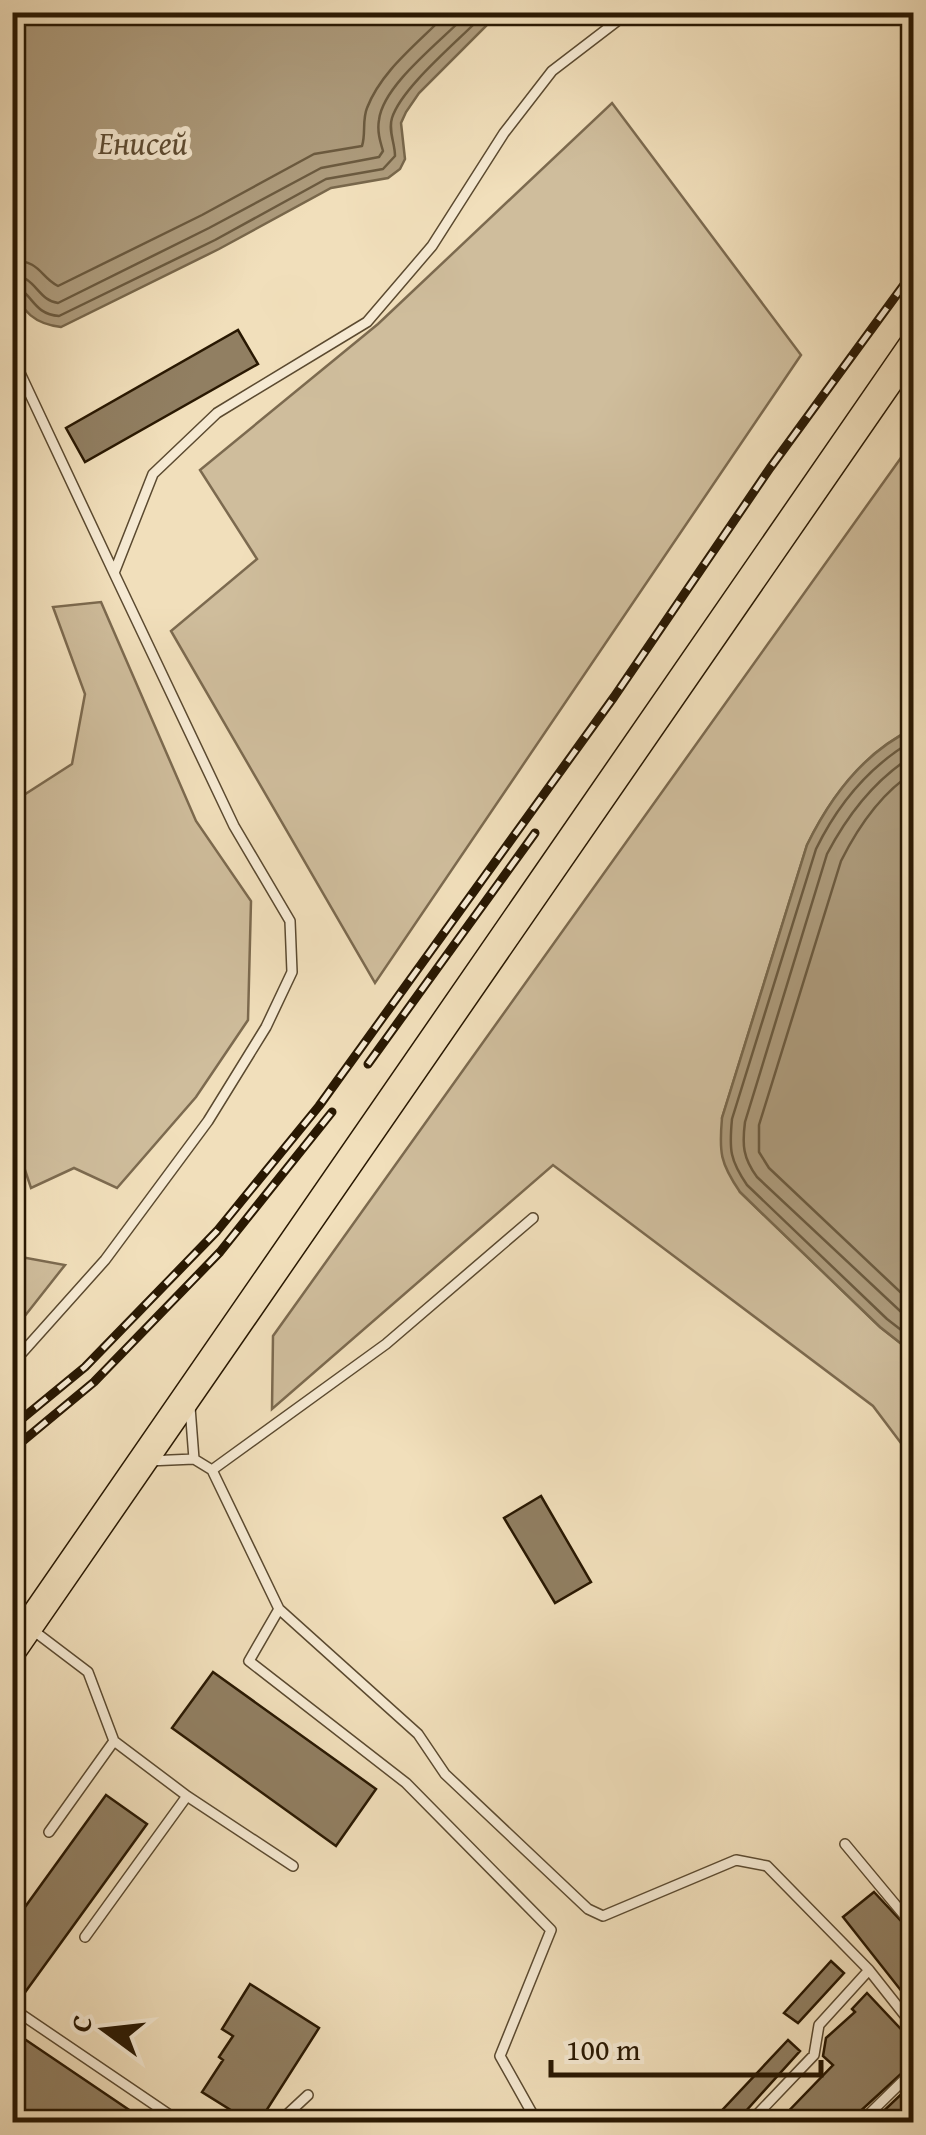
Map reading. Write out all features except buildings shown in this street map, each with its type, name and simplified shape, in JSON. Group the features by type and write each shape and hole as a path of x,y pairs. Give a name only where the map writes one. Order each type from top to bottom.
{"main road":[{"path":"20,1638 914,344"}],"lane":[{"path":"114,574 154,474 217,413 367,322 432,246 504,133 552,71 629,12"},
{"path":"12,356 234,826 290,922 292,972 266,1027 208,1122 105,1260 12,1364"},
{"path":"212,1470 386,1344 533,1218"},
{"path":"189,1390 194,1459"},
{"path":"140,1462 194,1459 212,1470 279,1609 418,1734 445,1774 588,1909 604,1916 736,1860 767,1866 869,1970 914,2027"},
{"path":"279,1609 249,1661 406,1783 552,1930 500,2056 537,2122"},
{"path":"20,1638 88,1672 114,1741 187,1796 293,1866"},
{"path":"49,1832 114,1741"},
{"path":"84,1937 187,1796"},
{"path":"845,1844 914,1928"},
{"path":"750,2122 814,2055 819,2025 869,1970"},
{"path":"12,2008 180,2122"},
{"path":"861,2122 914,2070"},
{"path":"279,2122 308,2096"}],"shaded area":[{"path":"612,103 801,355 375,983 171,631 257,559 200,470 378,324"},
{"path":"913,441 913,729 879,750 850,778 807,845 722,1118 740,1192 880,1327 913,1353 913,1459 873,1406 553,1165 272,1409 273,1336"},
{"path":"101,602 196,821 251,901 248,1020 196,1097 117,1188 74,1168 31,1188 12,1131 13,802 72,764 85,694 53,607"},
{"path":"13,1259 65,1265 13,1331"}],"water":[{"name":"Енисей","path":"12,13 499,13 419,93 406,112 401,123 405,159 388,178 331,188 61,327 31,315 13,288"},
{"path":"913,729 913,1353 880,1327 740,1192 722,1157 721,1140 722,1118 807,845 850,778 879,750"}],"railway":[{"path":"12,1427 85,1367 217,1231 319,1106 914,271"},
{"path":"368,1064 535,833"},
{"path":"12,1450 94,1382 220,1252 332,1112"}]}
